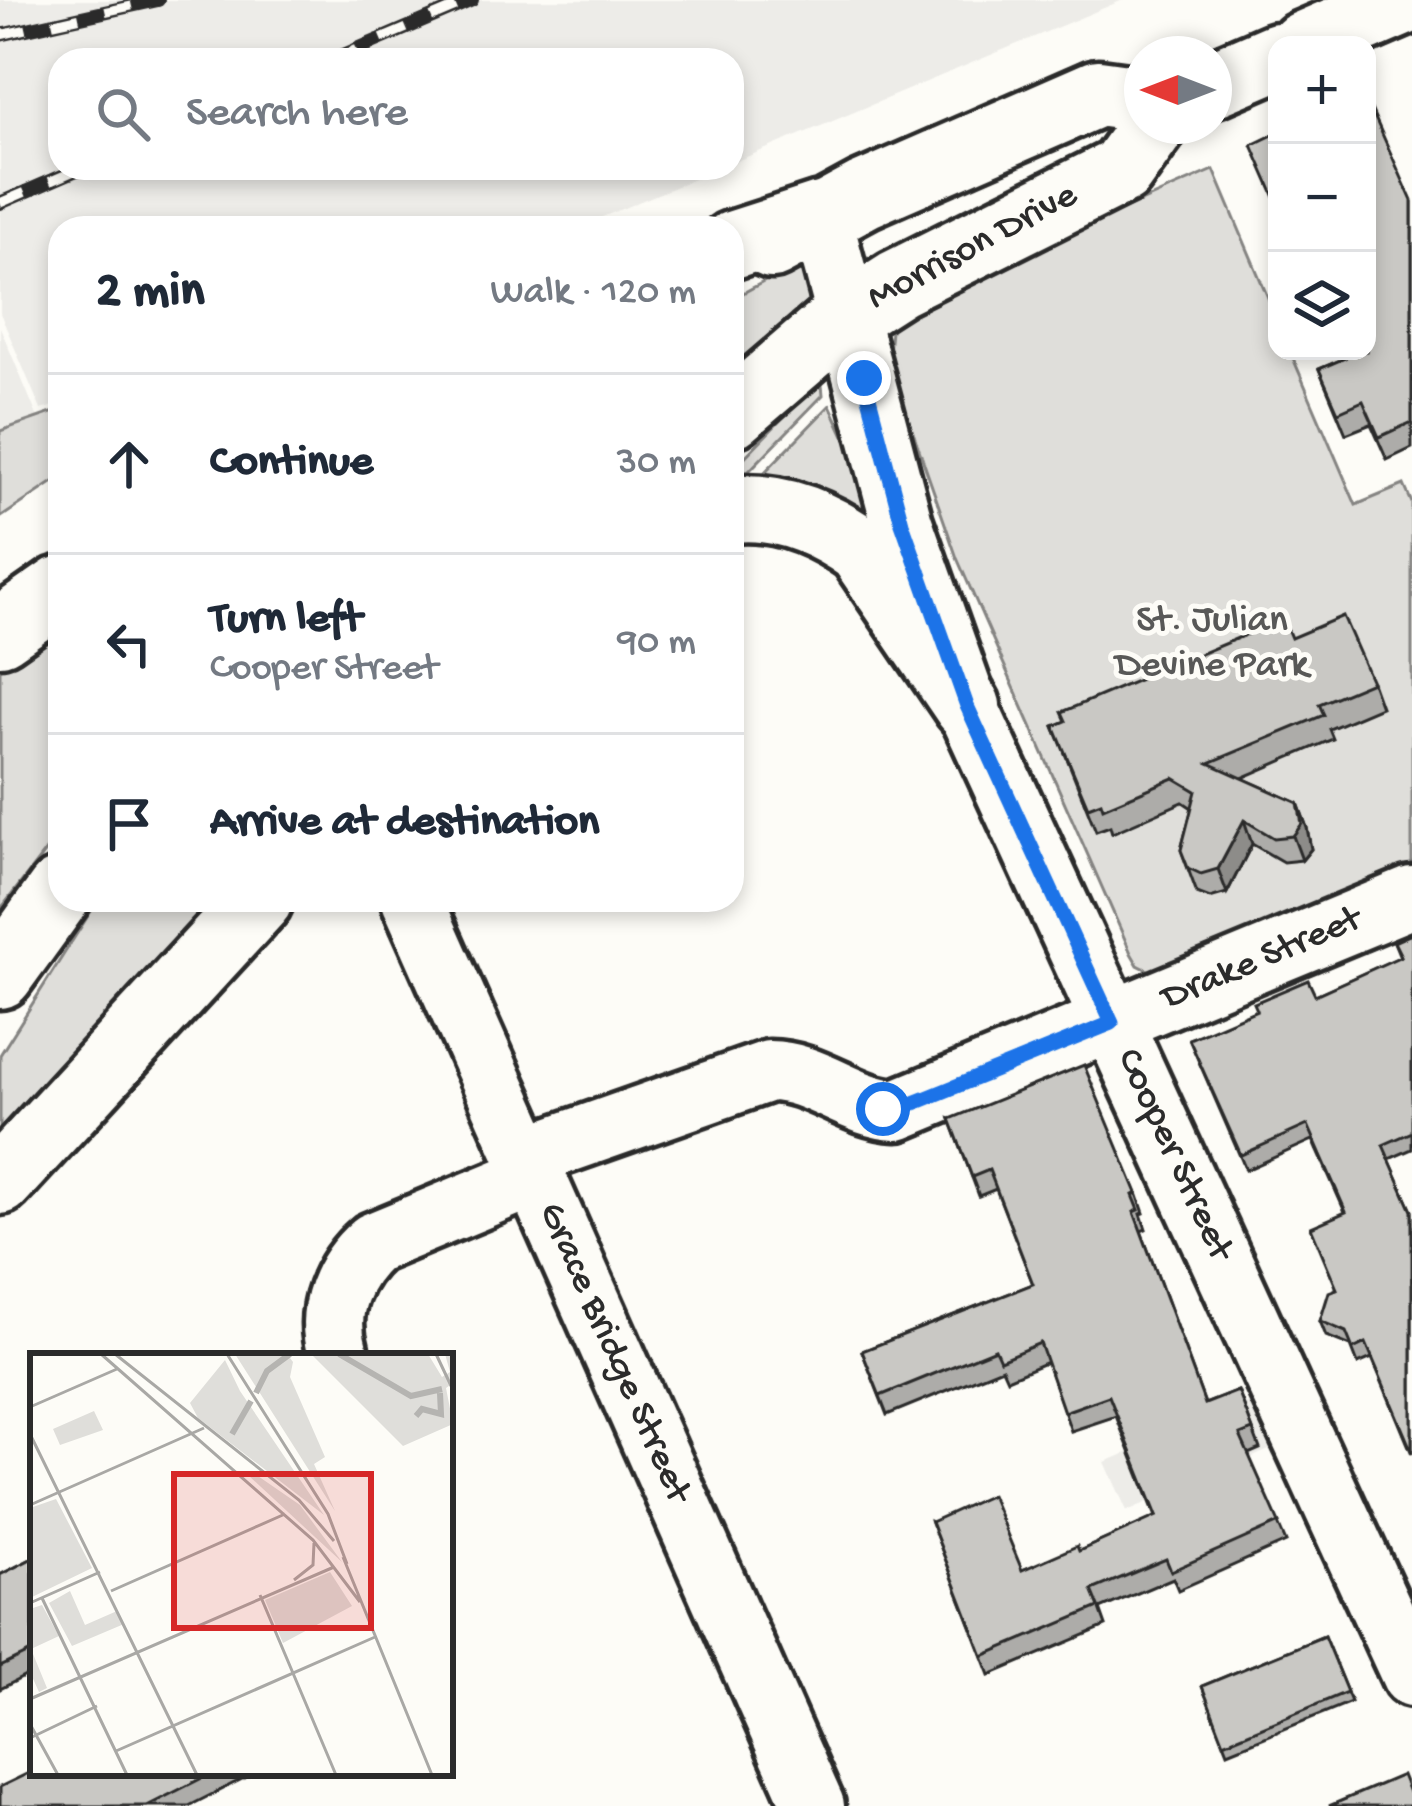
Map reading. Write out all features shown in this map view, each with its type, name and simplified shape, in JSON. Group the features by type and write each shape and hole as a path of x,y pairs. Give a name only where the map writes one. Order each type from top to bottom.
{"main road":[{"path":"1324,36 1408,0"},
{"path":"1232,75 1268,60"},
{"path":"744,241 821,216 1098,93 1124,97"},
{"name":"Morrison Drive","path":"744,404 847,315 896,283 1121,171 1140,144"},
{"path":"744,261 821,216"},
{"path":"744,508 757,506 808,520 861,550 967,706"},
{"path":"0,632 48,598"},
{"path":"0,974 48,908"},
{"path":"0,1181 248,912"}],"street":[{"name":"Cooper Street","path":"821,216 902,523 967,706 1412,1676"},
{"name":"Drake Street","path":"337,1350 332,1315 355,1258 386,1235 530,1166 769,1071 800,1075 870,1105 896,1110 1412,897"},
{"name":"Grace Bridge Street","path":"417,912 814,1806"}],"shaded area":[{"path":"0,0 1123,0 744,158 744,48 48,48 48,180 691,180 605,216 48,216 48,408 41,410 0,313"},
{"path":"0,327 38,418 0,431"},
{"path":"1264,1397 1283,1444 1127,1511 1105,1462"}],"green space":[{"name":"St. Julian Devine Park","path":"1214,170 1268,298 1268,360 1294,360 1356,505 1404,485 1412,503 1412,866 1152,972 1138,965 957,558 893,375 891,330 928,295"},
{"path":"804,265 822,297 744,358 744,293 793,266"},
{"path":"815,385 822,385 823,395 748,472 744,472 744,458"},
{"path":"830,405 894,544 816,492 762,475"},
{"path":"48,414 48,486 0,518 0,431"},
{"path":"48,633 48,848 0,910 0,665"},
{"path":"90,912 204,912 4,1132 0,1129 0,1055"}],"building":[{"path":"1376,120 1412,201 1412,422 1379,437 1363,401 1338,412 1319,369 1340,360 1376,360"},
{"path":"1268,137 1268,181 1252,145"},
{"path":"1343,616 1372,682 1319,704 1324,715 1209,763 1298,803 1302,824 1293,836 1274,838 1244,820 1218,869 1201,874 1188,868 1181,850 1196,791 1174,778 1103,808 1101,802 1088,807 1054,726 1066,721 1062,712 1283,619 1291,638"},
{"path":"1412,934 1412,1132 1383,1145 1412,1211 1410,1447 1366,1343 1353,1349 1346,1332 1320,1321 1329,1292 1337,1289 1311,1227 1346,1212 1308,1125 1241,1155 1189,1039 1257,1010 1254,1003 1308,980 1315,995 1401,956 1394,942"},
{"path":"1084,1065 1137,1193 1133,1195 1139,1210 1134,1212 1205,1404 1238,1391 1253,1430 1240,1435 1279,1523 1171,1571 1166,1559 1092,1590 1099,1607 983,1656 931,1522 991,1495 1022,1570 1157,1516 1109,1396 1064,1412 1040,1343 1000,1360 995,1349 880,1396 862,1351 1033,1284 989,1170 972,1177 950,1119"},
{"path":"30,1560 30,1652 0,1667 0,1575"},
{"path":"1324,1636 1347,1692 1224,1743 1202,1686"},
{"path":"30,1772 206,1776 147,1806 0,1806 0,1787"},
{"path":"1402,1775 1412,1806 1329,1806"}],"railway":[{"path":"0,35 158,0"},
{"path":"360,48 472,0"},
{"path":"0,203 53,180"}],"route":[{"path":"864,378 902,523 967,706 1112,1023 896,1110 883,1109"}]}
